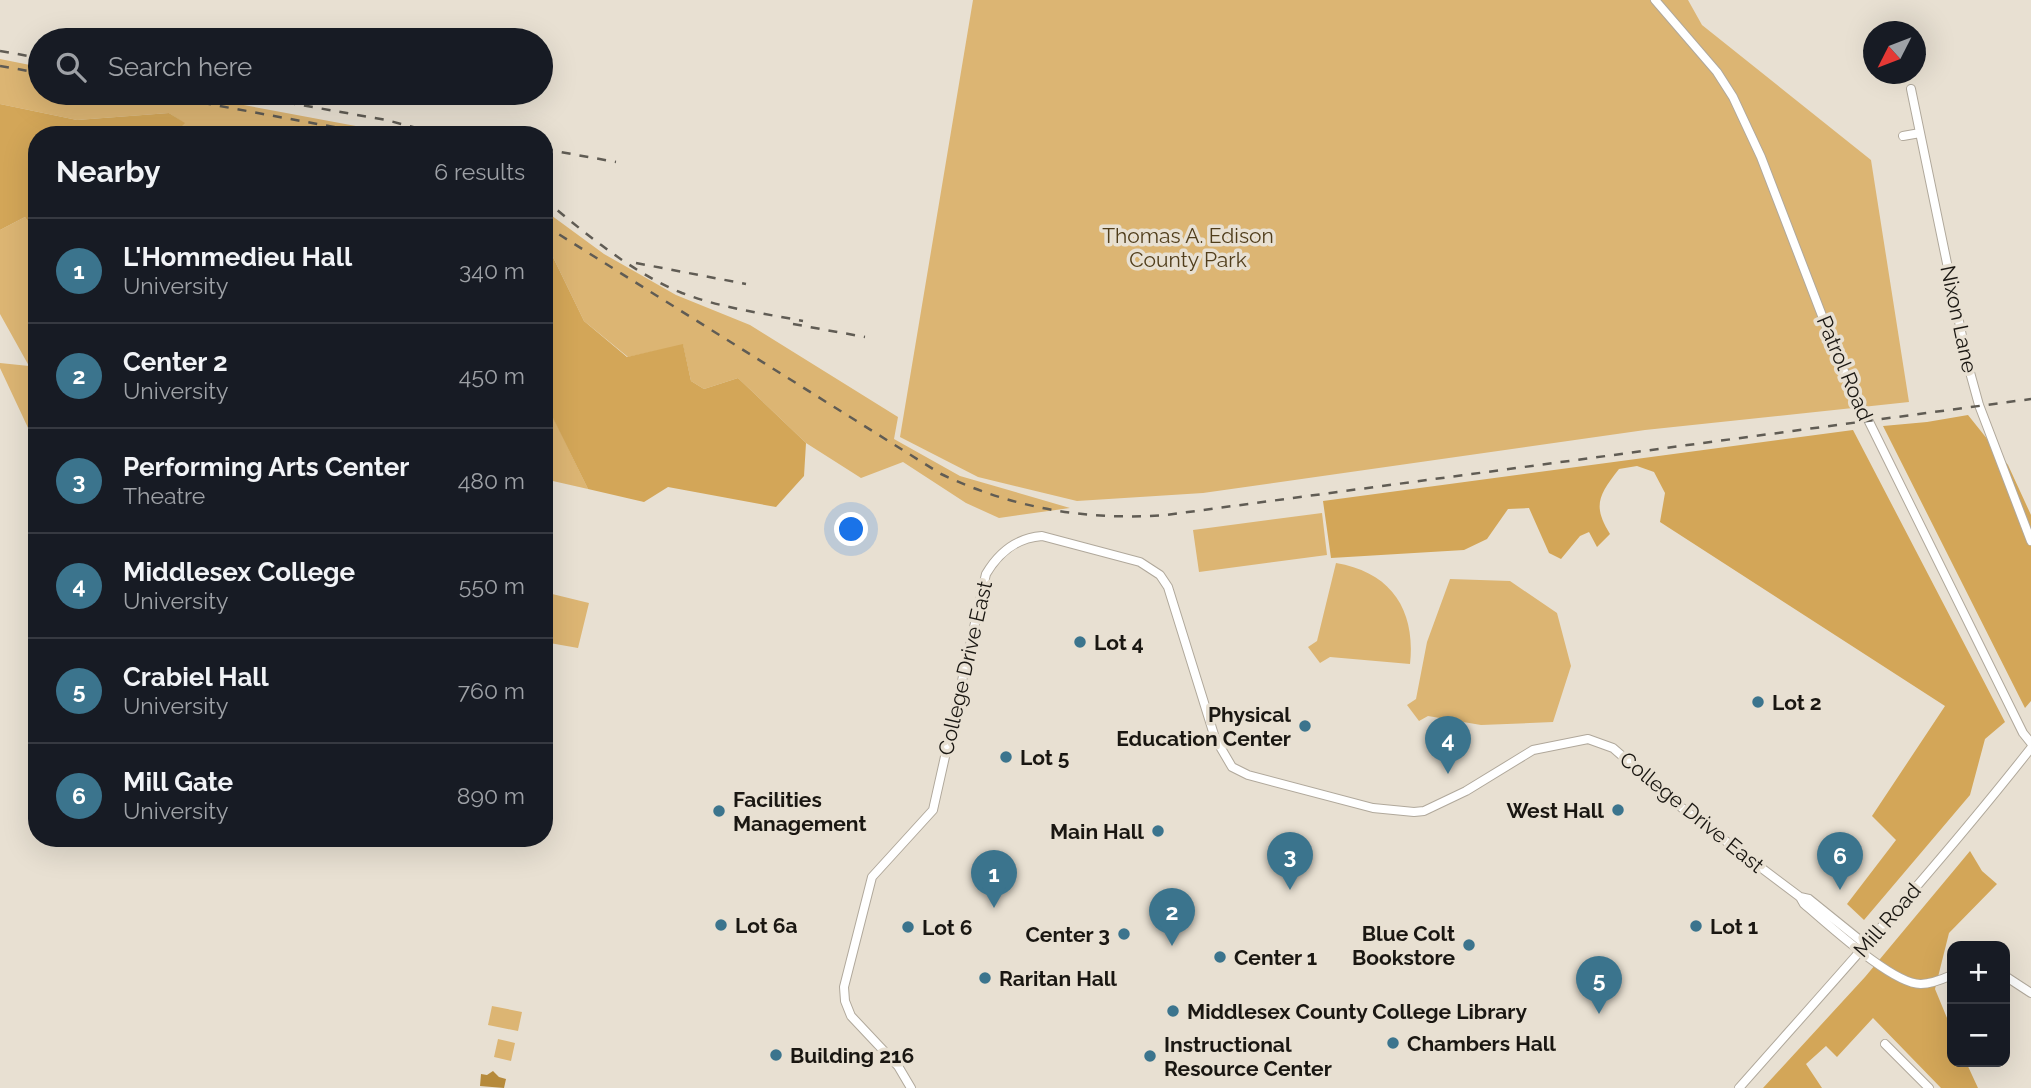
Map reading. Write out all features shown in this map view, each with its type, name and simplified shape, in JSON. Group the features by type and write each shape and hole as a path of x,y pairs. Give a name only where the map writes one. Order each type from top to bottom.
{"street":[{"name":"Patrol Road","path":"1655,0 1717,72 1733,97 1760,157 1841,365 2022,733 2031,745"},
{"name":"Nixon Lane","path":"1911,89 1977,397 2031,541"},
{"path":"1903,136 1920,133"},
{"name":"College Drive East","path":"911,1088 898,1066 851,1016 845,1001 847,974 872,877 933,810 986,575 1004,550 1029,537 1042,536 1131,559 1150,566 1160,575 1168,587 1215,738 1232,767 1248,775 1373,808 1414,813 1466,791 1533,750 1588,738 1613,748 1682,808 1800,897 1804,904 1863,948 1887,970 1921,984 1947,976"},
{"name":"Mill Road","path":"1739,1088 1989,802 2031,745"},
{"path":"2010,979 2031,993"},
{"path":"1885,1044 1924,1086"}],"green space":[{"name":"Thomas A. Edison County Park","path":"973,0 1688,0 1702,25 1871,160 1909,402 1645,430 1203,493 1077,501 978,477 900,437"},
{"path":"0,59 28,65 28,105 243,105 356,126 181,126 184,123 169,113 77,120 0,104"},
{"path":"25,217 28,222 28,364 0,314 0,230"},
{"path":"553,217 604,254 676,295 750,325 898,417 894,439 960,476 1070,508 999,518 966,503 903,462 861,478 806,443 738,378 704,389 691,381 683,345 628,357 584,321 553,257"},
{"path":"0,363 28,366 28,428 0,368"},
{"path":"553,417 588,489 553,481"},
{"path":"1322,513 1327,555 1199,572 1193,530"},
{"path":"1336,563 1372,575 1396,597 1409,627 1410,664 1330,657 1320,663 1308,647 1317,641"},
{"path":"1450,579 1510,581 1557,613 1571,666 1553,722 1481,725 1428,716 1419,721 1407,705 1416,699 1427,642"},
{"path":"553,594 589,603 578,648 553,644"},
{"path":"492,1006 522,1012 518,1031 488,1025"},
{"path":"498,1039 515,1043 511,1061 494,1057"}],"shaded area":[{"path":"0,104 77,120 169,113 185,123 182,126 28,126 28,222 25,217 0,230"},
{"path":"553,257 584,321 627,357 683,344 691,381 704,389 738,378 806,443 804,476 776,507 668,487 644,502 588,489 553,418"},
{"path":"1968,415 2008,465 2031,515 2031,701 2025,708 1883,426"},
{"path":"1853,430 2005,722 1985,739 1970,795 1864,920 1847,904 1896,840 1872,816 1945,706 1660,522 1665,493 1654,472 1637,466 1619,469 1600,500 1601,515 1610,534 1597,547 1589,532 1580,536 1561,559 1549,553 1529,508 1508,509 1487,539 1464,550 1331,558 1323,501"},
{"path":"1970,851 1982,871 1997,884 1949,933 1935,989 1947,1018 1947,1067 1968,1067 1978,1088 1941,1088 1873,1018 1837,1057 1826,1046 1806,1064 1822,1088 1763,1088 1865,977"},
{"path":"493,1071 506,1079 504,1088 480,1086 481,1074 487,1075"}],"railway":[{"path":"0,51 28,56"},
{"path":"0,66 28,71"},
{"path":"214,105 329,126"},
{"path":"301,105 409,126"},
{"path":"553,151 616,162"},
{"path":"553,207 610,251 645,274 682,293 742,310 803,321"},
{"path":"553,231 941,474 995,496 1050,510 1079,514 1166,515 2031,399"},
{"path":"636,263 746,284"},
{"path":"793,324 865,337"}],"place":[{"name":"Lot 4","path":"1080,642"},
{"name":"Lot 2","path":"1758,702"},
{"name":"Physical Education Center","path":"1305,726"},
{"name":"Lot 5","path":"1006,757"},
{"name":"Middlesex College","path":"1448,774"},
{"name":"West Hall","path":"1618,810"},
{"name":"Facilities Management","path":"719,811"},
{"name":"Main Hall","path":"1158,831"},
{"name":"Performing Arts Center","path":"1290,890"},
{"name":"Mill Gate","path":"1840,890"},
{"name":"L'Hommedieu Hall","path":"994,908"},
{"name":"Lot 6a","path":"721,925"},
{"name":"Lot 1","path":"1696,926"},
{"name":"Lot 6","path":"908,927"},
{"name":"Center 3","path":"1124,934"},
{"name":"Blue Colt Bookstore","path":"1469,945"},
{"name":"Center 2","path":"1172,946"},
{"name":"Center 1","path":"1220,957"},
{"name":"Raritan Hall","path":"985,978"},
{"name":"Middlesex County College Library","path":"1173,1011"},
{"name":"Crabiel Hall","path":"1599,1014"},
{"name":"Chambers Hall","path":"1393,1043"},
{"name":"Building 216","path":"776,1055"},
{"name":"Instructional Resource Center","path":"1150,1056"}]}
